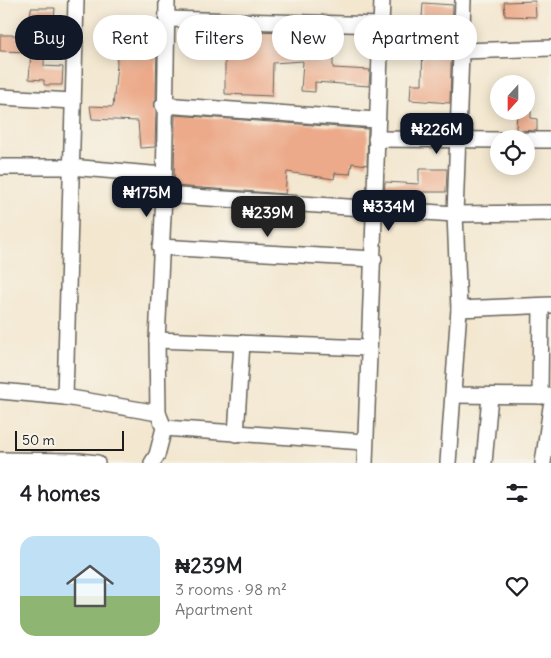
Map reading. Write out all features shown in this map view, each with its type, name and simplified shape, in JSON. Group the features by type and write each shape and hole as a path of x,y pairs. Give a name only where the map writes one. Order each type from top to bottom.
{"street":[{"path":"64,397 76,0"},
{"path":"167,0 167,15"},
{"path":"381,15 382,0"},
{"path":"463,15 464,0"},
{"path":"167,19 354,24"},
{"path":"477,50 551,48"},
{"path":"152,463 157,455 164,428 158,413 157,340 164,195 163,105 165,60"},
{"path":"365,463 364,442 374,259 376,120 379,60"},
{"path":"448,463 459,309 455,214 462,60"},
{"path":"0,97 73,101"},
{"path":"163,105 376,120"},
{"path":"376,139 490,140"},
{"path":"535,140 551,140"},
{"path":"0,167 70,166 163,175"},
{"path":"164,195 455,214 551,213"},
{"path":"160,247 374,259"},
{"path":"459,309 546,306 548,448 543,463"},
{"path":"157,340 369,348"},
{"path":"236,434 242,343"},
{"path":"0,391 64,397 158,413"},
{"path":"453,395 547,400"},
{"path":"484,463 490,396"},
{"path":"164,428 364,442"},
{"path":"0,460 97,463"}],"building":[{"path":"535,1 536,17 505,16 504,2"},
{"path":"423,3 453,5 453,15 422,15"},
{"path":"31,8 55,8 54,15 30,15"},
{"path":"262,31 272,32 272,60 333,60 333,68 370,70 369,86 315,82 315,92 301,91 303,61 273,63 272,96 225,94 225,60 262,60"},
{"path":"0,35 15,35 15,51 0,51"},
{"path":"30,60 44,60 44,66 63,67 62,85 44,85 44,80 29,79"},
{"path":"117,60 157,60 156,99 154,105 156,111 155,147 140,148 138,121 92,119 90,106 113,107"},
{"path":"422,60 451,60 450,103 410,100 411,84 422,84"},
{"path":"175,115 368,129 367,165 352,163 350,174 335,173 334,179 287,172 285,194 174,186"},
{"path":"537,119 537,131 516,130 517,120"},
{"path":"419,169 447,169 446,192 419,192 419,202 384,200 385,182 419,184"}]}
